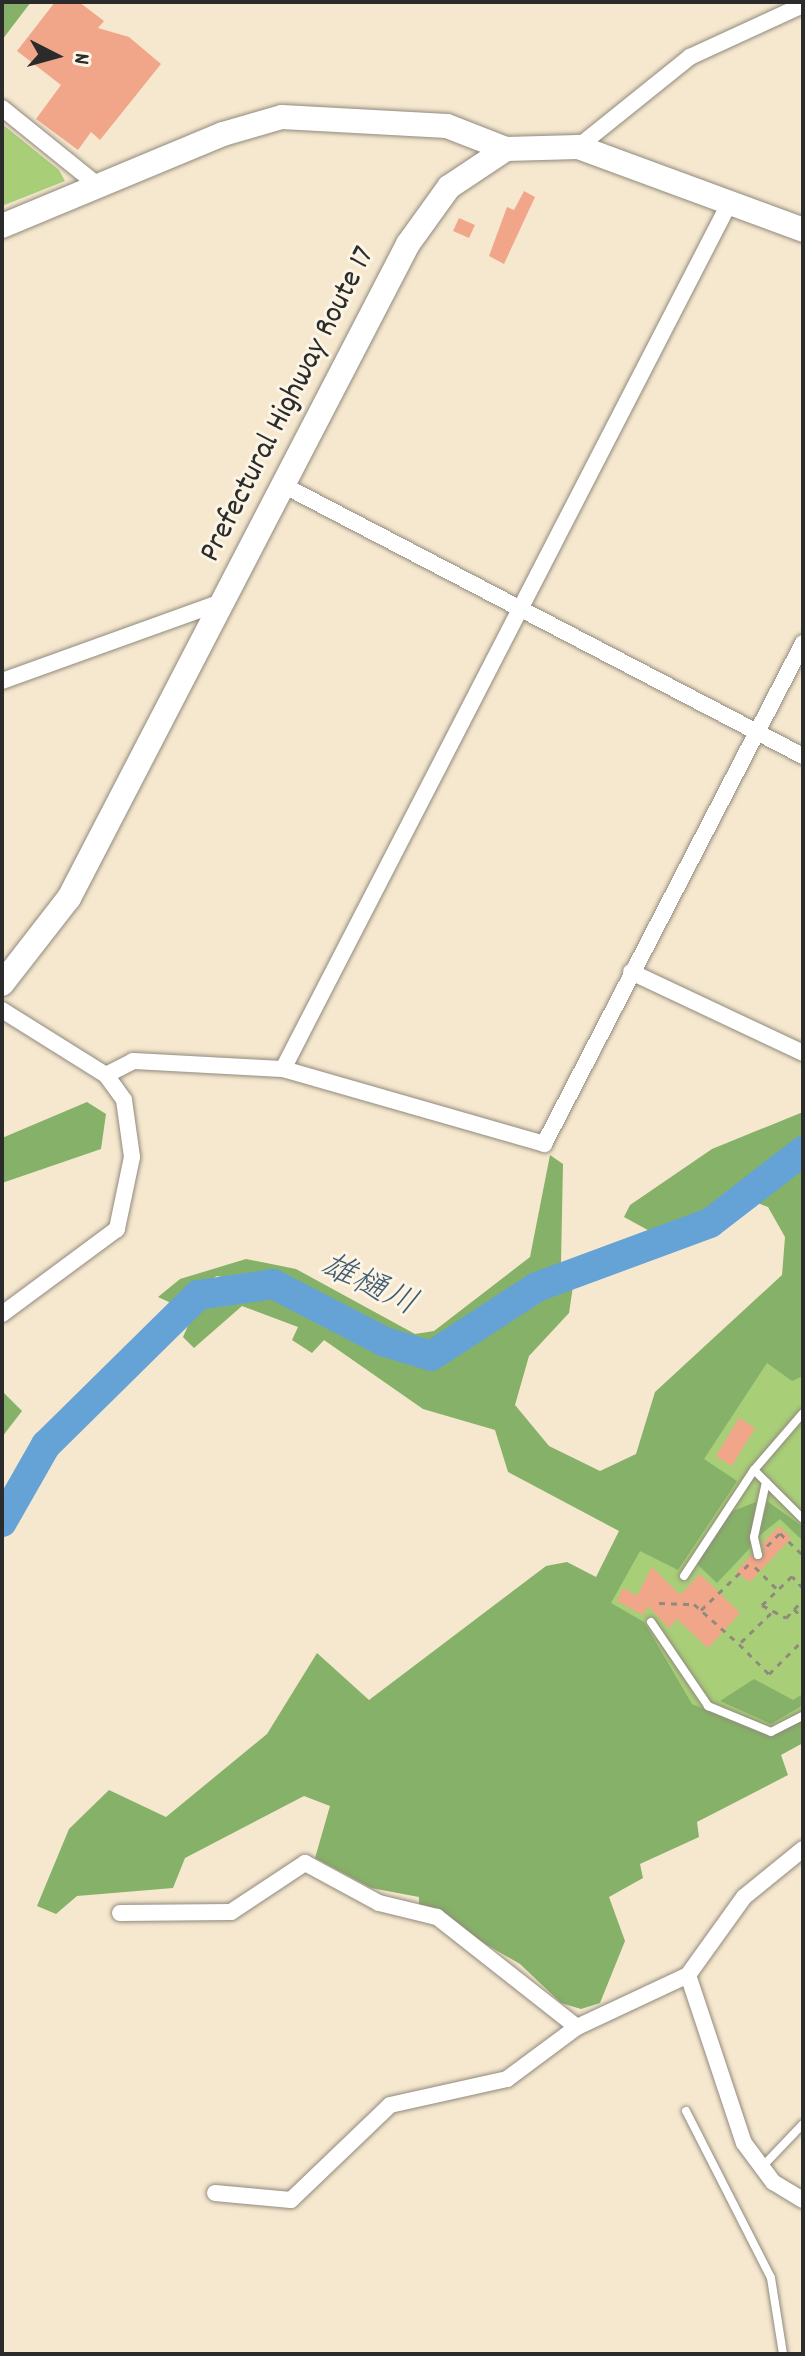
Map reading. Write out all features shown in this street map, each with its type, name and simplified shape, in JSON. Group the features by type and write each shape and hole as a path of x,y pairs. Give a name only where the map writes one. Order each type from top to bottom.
{"main road":[{"path":"2,226 101,188 223,134 305,114 447,126 506,149 578,147 803,230"},
{"name":"Prefectural Highway Route 17","path":"2,984 63,908 421,222 449,187 506,149"}],"street":[{"path":"578,147 690,57 803,5"},
{"path":"2,108 101,188"},
{"path":"283,1069 730,202"},
{"path":"283,485 803,756"},
{"path":"2,681 224,601"},
{"path":"106,1075 133,1061 283,1069 544,1144 803,643"},
{"path":"631,972 803,1053"},
{"path":"2,1010 106,1075 124,1100 132,1157 117,1229 2,1314"},
{"path":"215,2193 291,2200 390,2105 507,2079 577,2027 688,1975 744,1897 803,1849"},
{"path":"120,1913 231,1912 305,1863 379,1903 437,1917 577,2027"},
{"path":"688,1975 744,2143 762,2167 803,2200"}],"lane":[{"path":"684,1576 754,1470 803,1413"},
{"path":"754,1470 803,1519"},
{"path":"758,1555 754,1537 766,1482"},
{"path":"651,1622 708,1706 771,1732 803,1716"},
{"path":"686,2111 771,2278 783,2354"},
{"path":"762,2167 803,2124"}],"path":[{"path":"751,1562 778,1590"},
{"path":"802,1586 792,1576 762,1605 771,1613 786,1618 803,1600"},
{"path":"659,1603 694,1604 769,1674 803,1640"},
{"path":"794,1609 803,1618"},
{"path":"739,1644 771,1613"}],"green space":[{"path":"2,2 31,2 2,40"},
{"path":"2,124 59,170 65,181 2,206"},
{"path":"87,1102 106,1114 101,1149 2,1183 2,1138"},
{"path":"803,1112 803,1376 792,1381 767,1363 704,1459 737,1481 678,1570 640,1551 611,1603 644,1622 692,1704 768,1736 803,1719 803,1743 781,1755 788,1775 697,1822 699,1837 640,1864 643,1878 609,1897 625,1941 600,2003 581,2009 561,2003 520,1964 419,1906 419,1897 371,1888 315,1858 330,1806 304,1796 185,1858 173,1888 77,1896 56,1914 37,1906 69,1829 109,1790 166,1817 267,1734 317,1653 369,1700 546,1566 567,1562 596,1577 619,1531 508,1472 495,1430 423,1409 324,1340 312,1353 292,1340 298,1327 242,1306 194,1348 183,1337 194,1312 237,1280 217,1276 171,1303 158,1297 180,1279 246,1259 296,1269 415,1334 434,1331 530,1257 550,1155 563,1164 561,1263 573,1286 569,1313 529,1356 515,1405 549,1446 600,1471 636,1454 655,1392 782,1275 785,1237 768,1207 755,1202 723,1231 655,1234 624,1217 630,1205 712,1149"},
{"path":"803,1290 803,1721 768,1740 695,1712 592,1586"},
{"path":"2,1391 22,1411 2,1437"},
{"path":"767,1501 803,1527 803,1541 780,1519 759,1536"},
{"path":"756,1502 750,1548 717,1583 696,1563 725,1514"},
{"path":"754,1679 793,1700 803,1694 803,1705 771,1724 720,1701"}],"building":[{"path":"55,2 79,2 104,21 98,28 129,37 161,64 100,140 91,132 78,150 36,119 61,85 17,51"},
{"path":"524,191 535,197 504,264 489,256 507,207 514,210"},
{"path":"459,218 475,225 469,238 453,231"},
{"path":"739,1418 755,1428 732,1466 716,1456"},
{"path":"779,1526 791,1538 750,1582 736,1572 751,1555 763,1560 763,1543"},
{"path":"652,1567 680,1595 700,1574 740,1613 708,1648 677,1619 669,1628 648,1606 643,1615 617,1601 623,1588 637,1596"}],"waterway":[{"name":"雄樋川","path":"2,1522 46,1445 198,1295 273,1284 385,1342 431,1356 537,1287 710,1223 803,1151"}]}
